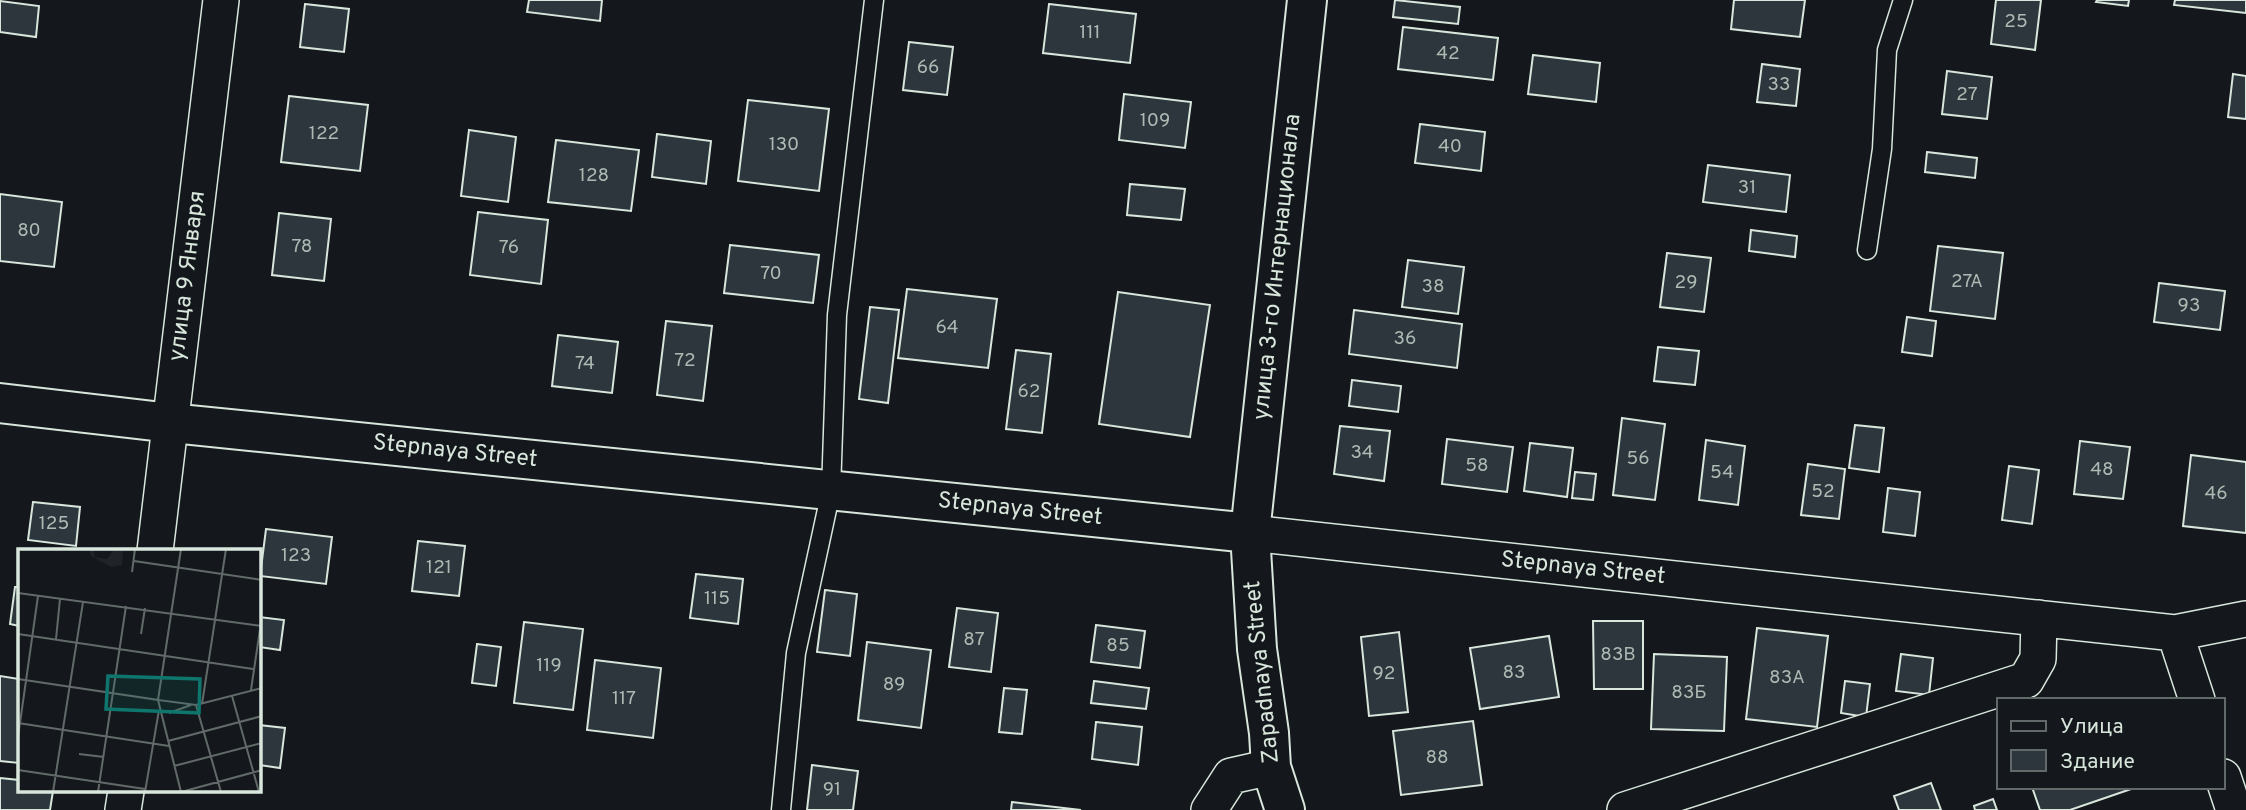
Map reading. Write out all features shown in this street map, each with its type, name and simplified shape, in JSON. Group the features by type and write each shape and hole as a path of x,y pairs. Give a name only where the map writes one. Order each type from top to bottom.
{"main road":[{"name":"улица 3-го Интернационала","path":"1250,533 1307,0"},
{"name":"Stepnaya Street","path":"0,403 171,423 1250,533"},
{"name":"Zapadnaya Street","path":"1250,533 1257,649 1271,767 1285,810"}],"street":[{"name":"улица 9 Января","path":"155,549 221,0"},
{"name":"Stepnaya Street","path":"1250,533 2175,633 2246,619"},
{"path":"1625,810 2026,680 2038,659 2039,618"},
{"path":"2175,633 2196,698"},
{"path":"1209,810 1231,776 1271,767"},
{"path":"2225,783 2234,810"},
{"path":"123,810 126,792"}],"lane":[{"path":"781,810 796,653 831,491 837,315 874,0"},
{"path":"1867,250 1882,149 1887,50 1903,0"}],"building":[{"path":"529,0 602,0 600,21 527,12"},
{"path":"1395,0 1460,7 1458,24 1393,17"},
{"path":"1734,0 1805,0 1800,37 1731,29"},
{"path":"1996,0 2041,0 2035,50 1991,44"},
{"path":"2129,0 2128,6 2096,2"},
{"path":"2175,0 2246,0 2246,13 2174,5"},
{"path":"0,1 39,6 36,37 0,32"},
{"path":"305,4 349,9 344,52 300,47"},
{"path":"1049,4 1136,14 1130,63 1043,53"},
{"path":"1403,27 1498,38 1493,80 1398,69"},
{"path":"909,42 953,47 947,95 903,90"},
{"path":"1533,55 1600,63 1596,102 1528,94"},
{"path":"1762,64 1800,69 1796,106 1757,102"},
{"path":"1947,71 1992,77 1987,119 1942,114"},
{"path":"2233,74 2246,76 2246,119 2228,117"},
{"path":"1124,94 1191,102 1185,148 1119,140"},
{"path":"289,96 368,105 360,171 281,162"},
{"path":"748,100 829,109 819,191 738,181"},
{"path":"1420,124 1485,132 1481,171 1415,163"},
{"path":"469,130 516,137 508,202 461,196"},
{"path":"657,134 711,141 706,184 652,177"},
{"path":"556,140 639,150 631,211 548,202"},
{"path":"1927,152 1977,158 1975,178 1925,172"},
{"path":"1708,165 1790,175 1786,212 1703,202"},
{"path":"1130,184 1185,189 1181,220 1127,215"},
{"path":"0,194 62,202 54,267 0,261"},
{"path":"478,212 548,220 541,284 470,275"},
{"path":"279,213 331,219 324,281 272,275"},
{"path":"1751,230 1797,236 1795,257 1749,251"},
{"path":"730,245 819,255 813,303 724,293"},
{"path":"1938,246 2003,253 1995,319 1930,311"},
{"path":"1667,253 1711,258 1704,312 1660,307"},
{"path":"1408,260 1464,267 1458,314 1402,307"},
{"path":"2159,283 2225,291 2220,330 2154,322"},
{"path":"907,289 997,299 988,368 898,358"},
{"path":"1118,292 1210,305 1190,437 1099,424"},
{"path":"870,307 899,310 888,403 859,399"},
{"path":"1354,310 1462,324 1457,368 1349,354"},
{"path":"1907,317 1936,321 1932,356 1902,352"},
{"path":"666,321 712,326 703,401 657,395"},
{"path":"558,335 618,342 612,393 552,386"},
{"path":"1658,347 1699,351 1695,385 1654,381"},
{"path":"1016,350 1051,354 1042,433 1006,429"},
{"path":"1352,380 1401,386 1398,412 1349,406"},
{"path":"1622,418 1665,424 1655,500 1613,495"},
{"path":"1855,425 1884,428 1879,472 1849,468"},
{"path":"1340,426 1390,431 1384,481 1334,474"},
{"path":"1447,439 1513,447 1507,492 1442,484"},
{"path":"1706,440 1745,446 1738,505 1699,500"},
{"path":"2080,441 2130,447 2123,499 2074,494"},
{"path":"1530,443 1573,448 1567,497 1524,491"},
{"path":"2191,455 2246,462 2246,533 2183,526"},
{"path":"1808,464 1845,469 1839,519 1801,515"},
{"path":"2009,466 2039,470 2032,524 2002,520"},
{"path":"1575,472 1596,474 1593,500 1572,498"},
{"path":"1888,488 1920,492 1915,536 1883,532"},
{"path":"33,502 80,507 76,546 28,540"},
{"path":"266,529 332,537 326,584 261,576"},
{"path":"418,541 465,546 459,596 412,591"},
{"path":"696,574 743,579 738,624 690,618"},
{"path":"15,587 18,587 18,626 10,624"},
{"path":"825,590 857,594 850,656 817,652"},
{"path":"957,608 998,613 991,672 949,667"},
{"path":"261,617 284,620 280,650 261,647"},
{"path":"1593,621 1643,621 1643,689 1594,689"},
{"path":"524,622 583,629 573,710 514,703"},
{"path":"1096,625 1145,631 1140,668 1091,662"},
{"path":"1757,628 1828,636 1817,727 1746,719"},
{"path":"1399,632 1408,712 1369,716 1361,637"},
{"path":"1549,636 1559,697 1480,709 1470,648"},
{"path":"867,642 931,650 921,728 858,720"},
{"path":"477,644 501,647 496,686 472,683"},
{"path":"1654,654 1727,657 1724,731 1651,729"},
{"path":"1901,654 1933,658 1929,695 1896,691"},
{"path":"595,660 661,668 653,738 587,730"},
{"path":"0,676 18,679 18,763 0,761"},
{"path":"1094,681 1149,688 1146,709 1091,703"},
{"path":"1845,681 1870,684 1866,717 1841,713"},
{"path":"1004,688 1027,690 1022,734 999,732"},
{"path":"1473,721 1482,785 1401,795 1393,731"},
{"path":"1096,722 1142,727 1138,765 1092,759"},
{"path":"261,725 285,728 280,768 261,765"},
{"path":"812,765 858,771 853,810 807,810"},
{"path":"0,778 18,780 18,792 53,792 50,810 0,810"},
{"path":"1931,783 1941,810 1899,810 1894,796"},
{"path":"2033,789 2131,789 2070,810 2040,810"},
{"path":"1993,799 1997,810 1975,810 1974,806"},
{"path":"1012,802 1081,810 1011,810"}]}
